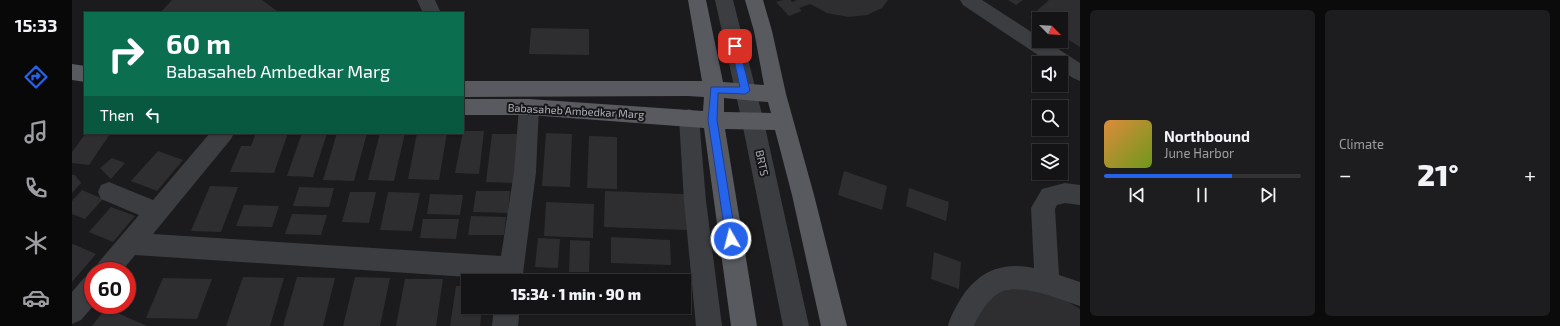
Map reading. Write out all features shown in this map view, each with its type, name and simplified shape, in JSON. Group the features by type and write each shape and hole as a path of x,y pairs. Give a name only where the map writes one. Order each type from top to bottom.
{"main road":[{"path":"697,0 714,89 713,120 744,326"},
{"path":"754,0 763,31 776,94 800,183 834,326"},
{"path":"72,72 84,74"},
{"path":"72,87 84,88"},
{"path":"688,88 689,118"},
{"name":"Babasaheb Ambedkar Marg","path":"464,95 688,88 776,94"},
{"name":"Babasaheb Ambedkar Marg","path":"464,95 529,107 713,120 783,122"}],"street":[{"path":"426,0 432,12"},
{"name":"BRTS","path":"724,0 753,122 796,326"},
{"path":"968,0 1080,73"},
{"path":"510,274 525,172 529,107"},
{"path":"689,118 695,201 709,326"},
{"path":"115,262 222,134"},
{"path":"109,192 157,212"},
{"path":"1047,283 1043,232 1043,208 1050,196 1065,193 1080,195"},
{"path":"131,244 498,274"},
{"path":"961,326 962,321 976,297 996,280 1019,277 1047,283 1080,294"},
{"path":"72,311 84,297"},
{"path":"505,326 506,314"}],"building":[{"path":"172,0 262,0 277,11 277,12 161,12"},
{"path":"791,0 792,2 797,0 888,0 882,8 867,15 848,17 827,13 810,4 799,8 802,11 789,16 776,2"},
{"path":"1008,0 1023,0 1016,5"},
{"path":"1049,0 1080,0 1080,47 1068,39 1068,12 1036,12"},
{"path":"531,28 589,29 589,55 529,54"},
{"path":"464,131 484,131 479,174 455,173"},
{"path":"546,133 572,134 570,187 542,186"},
{"path":"85,134 110,134 89,165 72,163 72,152"},
{"path":"256,134 288,134 274,173 230,172 241,146 251,146"},
{"path":"302,134 327,134 313,177 287,176"},
{"path":"337,134 367,134 354,181 323,180"},
{"path":"380,134 405,134 394,181 368,180"},
{"path":"417,134 447,134 439,180 408,179"},
{"path":"492,134 524,134 520,183 486,182"},
{"path":"589,136 617,137 617,189 587,188"},
{"path":"158,151 183,160 157,191 131,181"},
{"path":"112,158 125,163 111,179 100,168"},
{"path":"844,171 887,186 882,210 838,195"},
{"path":"72,175 75,175 81,183 72,193"},
{"path":"210,186 238,187 221,232 191,231"},
{"path":"299,187 334,188 329,207 293,206"},
{"path":"909,188 949,202 946,221 906,206"},
{"path":"82,190 103,199 85,219 72,214 72,201"},
{"path":"476,191 510,191 508,213 473,212"},
{"path":"605,191 684,194 687,230 604,227"},
{"path":"350,192 376,192 369,223 342,222"},
{"path":"388,192 420,193 412,231 380,230"},
{"path":"430,194 463,195 460,215 427,214"},
{"path":"546,202 594,204 593,238 544,236"},
{"path":"244,205 279,206 272,227 236,226"},
{"path":"111,207 135,216 113,242 89,232"},
{"path":"292,214 327,215 321,235 285,234"},
{"path":"471,216 506,217 504,235 468,235"},
{"path":"423,219 459,219 456,239 420,238"},
{"path":"611,237 670,240 671,265 611,263"},
{"path":"538,238 560,239 558,268 535,267"},
{"path":"570,240 590,241 589,272 569,272"},
{"path":"73,244 96,254 89,262 84,262 84,268 72,282"},
{"path":"934,252 961,262 959,289 931,279"},
{"path":"243,277 284,278 270,326 226,326"},
{"path":"297,277 335,278 323,326 283,326"},
{"path":"355,277 390,278 380,326 343,326"},
{"path":"163,278 212,279 197,319 146,318"},
{"path":"405,279 443,279 436,326 396,326"},
{"path":"456,286 461,286 461,314 481,314 480,326 450,326"},
{"path":"995,287 1050,291 1080,309 1080,326 968,326"},
{"path":"101,314 120,314 147,326 92,326"},
{"path":"567,314 594,314 594,315"}],"route":[{"path":"731,239 713,120 714,89 745,91 735,46"}]}
